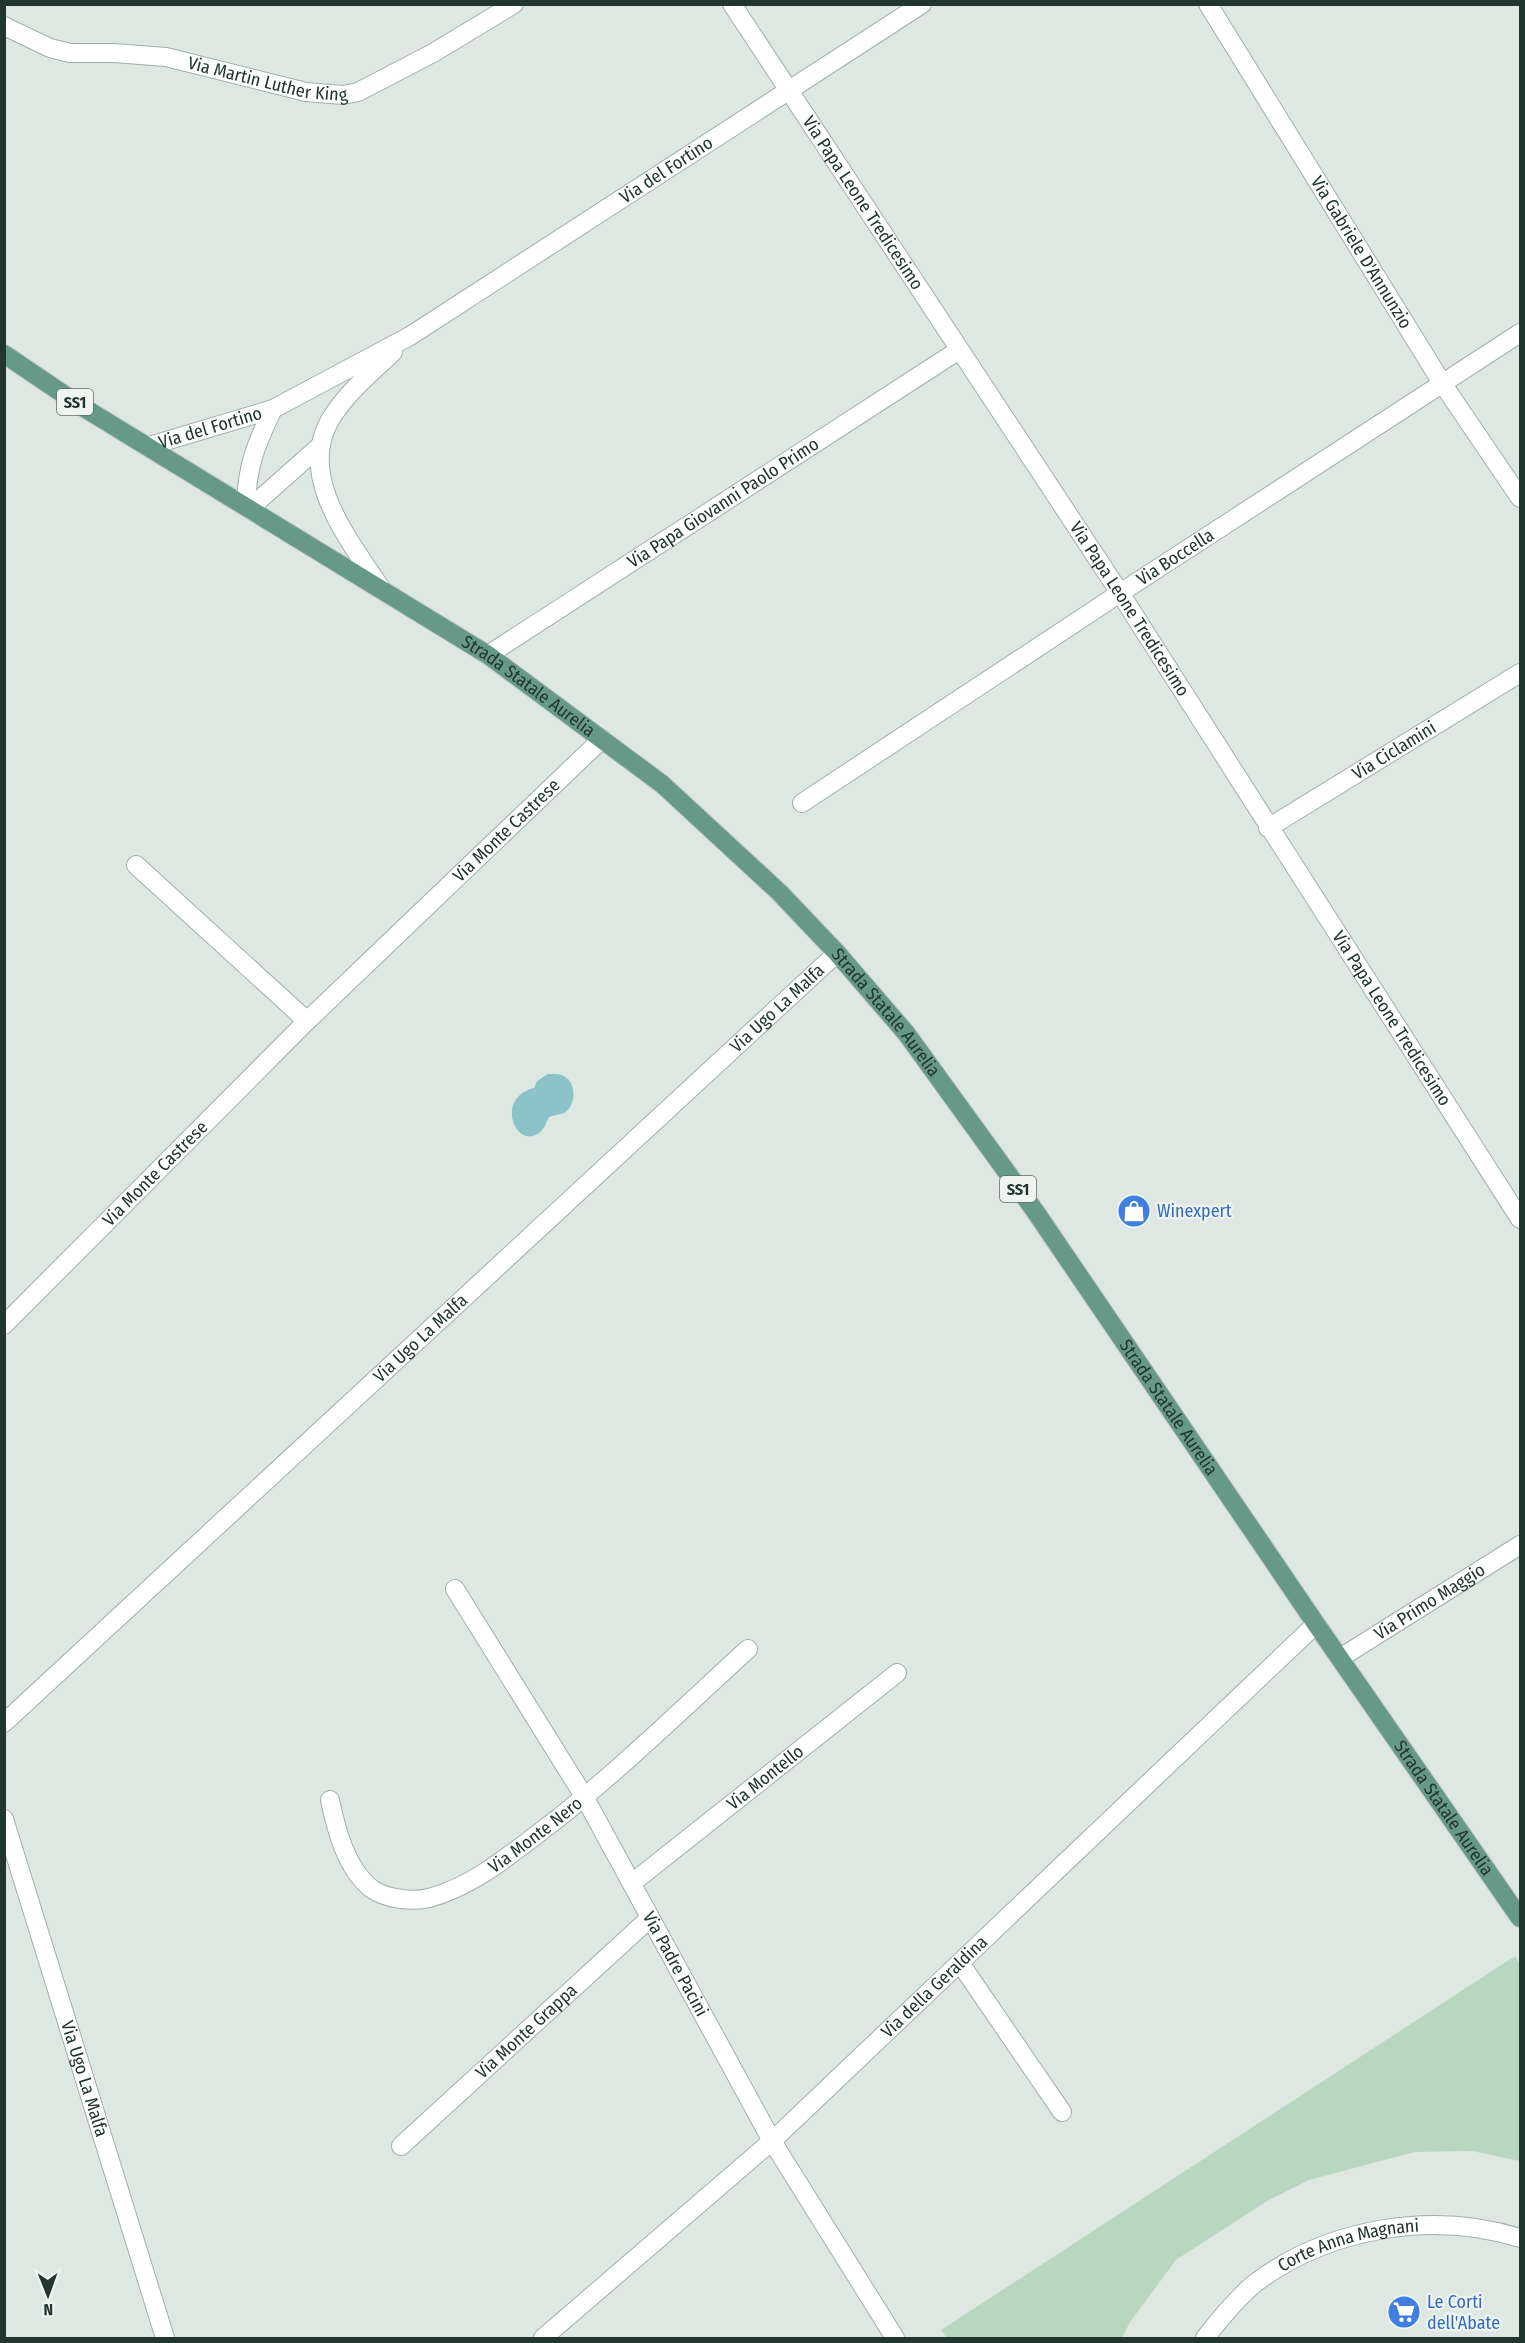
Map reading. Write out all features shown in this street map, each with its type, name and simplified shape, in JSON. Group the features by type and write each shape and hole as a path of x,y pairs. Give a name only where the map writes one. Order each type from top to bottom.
{"main road":[{"name":"Strada Statale Aurelia","path":"4,354 81,406 488,655 662,784 779,892 837,953 906,1033 1035,1211 1340,1659 1521,1918"}],"street":[{"name":"Via Martin Luther King","path":"4,26 50,48 70,53 114,53 166,57 306,92 343,95 358,92 433,53 514,4"},
{"name":"Via Papa Leone Tredicesimo","path":"732,4 1120,593 1268,828 1521,1219"},
{"name":"Via del Fortino","path":"149,446 273,409 410,336 790,92 922,4"},
{"name":"Via Gabriele D'Annunzio","path":"1208,4 1442,383 1521,498"},
{"name":"Via Boccella","path":"802,802 1521,333"},
{"name":"Via del Fortino","path":"380,587 332,510 320,465 320,446 329,421 340,404 410,336"},
{"name":"Via Papa Giovanni Paolo Primo","path":"488,655 959,350"},
{"name":"Via del Fortino","path":"248,507 249,467 259,436 273,409"},
{"name":"Via del Fortino","path":"248,507 320,446"},
{"name":"Via Ciclamini","path":"1268,828 1521,673"},
{"name":"Via Monte Castrese","path":"4,1325 307,1022 602,739"},
{"path":"136,865 307,1022"},
{"name":"Via Ugo La Malfa","path":"4,1723 837,953"},
{"name":"Via Primo Maggio","path":"1340,1659 1521,1545"},
{"name":"Via Padre Pacini","path":"455,1589 585,1798 772,2141 895,2338"},
{"name":"Via della Geraldina","path":"543,2338 772,2141 1316,1624"},
{"name":"Via Monte Nero","path":"330,1800 336,1828 352,1863 362,1878 377,1892 410,1899 423,1899 450,1890 491,1869 585,1798 748,1649"},
{"name":"Via Montello","path":"632,1883 897,1673"},
{"name":"Via Ugo La Malfa","path":"4,1819 165,2338"},
{"name":"Via Monte Grappa","path":"401,2146 650,1918"},
{"path":"960,1963 1062,2112"},
{"name":"Corte Anna Magnani","path":"1205,2338 1254,2285 1302,2255 1343,2239 1404,2226 1436,2224 1465,2225 1521,2238"}],"green space":[{"path":"1515,1956 1520,1965 1520,2161 1472,2151 1415,2152 1309,2180 1267,2201 1176,2260 1130,2322 1122,2338 947,2338 941,2330"}],"water":[{"path":"548,1074 562,1075 570,1082 573,1091 571,1106 564,1113 549,1117 539,1133 531,1136 523,1135 513,1121 512,1111 515,1102"}],"place":[{"name":"Winexpert","path":"1134,1211"},
{"name":"Le Corti dell'Abate","path":"1404,2312"}]}
